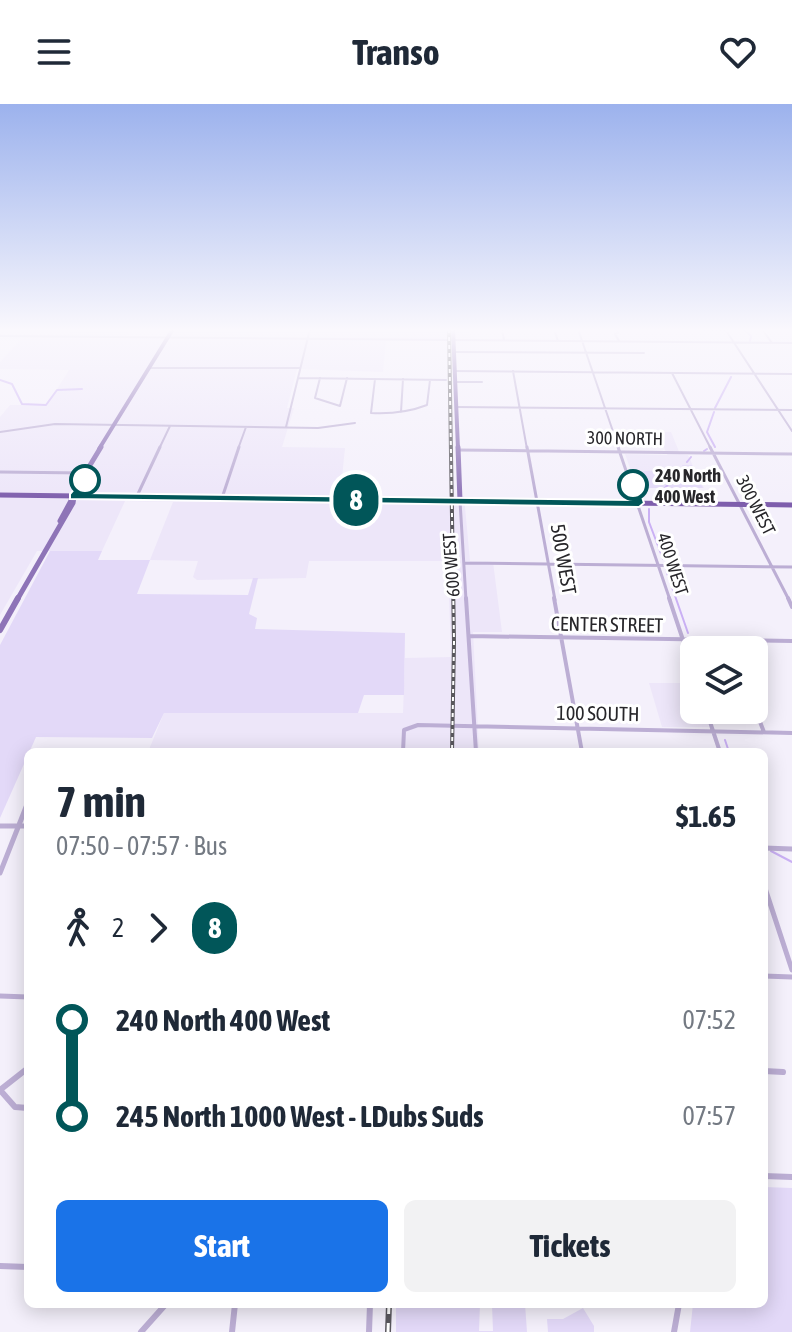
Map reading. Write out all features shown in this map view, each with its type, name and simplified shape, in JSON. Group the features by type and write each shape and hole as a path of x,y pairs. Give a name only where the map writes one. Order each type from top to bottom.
{"highway":[{"path":"0,495 792,505"}],"main road":[{"path":"0,630 137,386"},
{"name":"600 WEST","path":"455,386 460,501"},
{"path":"74,496 92,464"}],"street":[{"path":"286,427 296,386"},
{"path":"318,386 315,398 342,405 345,386"},
{"path":"374,386 371,413 401,412 429,402 430,386"},
{"path":"401,412 403,386"},
{"name":"500 WEST","path":"516,386 581,748"},
{"name":"400 WEST","path":"597,386 682,636"},
{"name":"300 WEST","path":"679,386 792,607"},
{"path":"762,386 792,431"},
{"path":"456,407 792,410"},
{"path":"0,432 55,424 318,428 355,423"},
{"path":"137,497 170,426"},
{"path":"222,498 246,427"},
{"name":"300 NORTH","path":"457,450 792,454"},
{"path":"0,472 85,473"},
{"name":"600 WEST","path":"460,501 476,748"},
{"path":"465,563 792,567"},
{"name":"CENTER STREET","path":"469,636 680,639"},
{"name":"CENTER STREET","path":"768,641 792,641"},
{"path":"711,724 719,748"},
{"path":"761,724 764,732"},
{"name":"100 SOUTH","path":"403,748 404,730 418,725 792,733"},
{"path":"0,873 24,814"},
{"path":"0,826 24,826"},
{"path":"768,848 792,849"},
{"path":"768,897 792,970"},
{"path":"768,976 792,977"},
{"path":"0,996 24,997"},
{"path":"24,1071 0,1090 15,1107 24,1108"},
{"path":"768,1071 783,1072"},
{"path":"768,1176 792,1177"},
{"path":"0,1266 24,1267"},
{"path":"141,1332 162,1308"},
{"path":"232,1332 235,1308"},
{"path":"369,1332 370,1308"},
{"path":"674,1332 678,1308"}],"shaded area":[{"path":"59,386 293,386 287,408 294,408 282,447 345,448 340,497 464,496 470,561 493,562 502,632 473,632 479,748 150,748 164,713 403,713 405,658 451,657 448,561 309,561 306,578 197,580 193,577 198,561 150,560 173,502 125,501 102,551 37,551 0,615 0,417 10,405 47,405"},
{"path":"658,432 671,432 680,454 688,455 697,475 720,475 723,480 700,480 704,488 637,488 625,454 667,455"},
{"path":"682,465 692,465 695,473 691,475 696,476 703,488 640,488 635,472 683,468"},
{"path":"50,551 102,551 98,560 150,560 137,594 248,595 253,578 258,578 249,614 257,618 255,629 405,633 404,695 364,695 358,713 164,713 152,738 36,737 31,748 24,748 24,764 0,818 0,645"},
{"path":"649,683 680,683 680,724 708,724 709,727 662,727"},
{"path":"768,1187 792,1188 792,1332 690,1332 693,1308 768,1308"},
{"path":"396,1308 480,1308 479,1331 493,1331 492,1308 525,1308 527,1332 396,1332"},
{"path":"583,1308 594,1326 594,1332 548,1332 547,1319 563,1319"}],"waterway":[{"path":"13,386 22,404 46,405 57,390 82,389"},
{"path":"715,408 726,386"},
{"path":"714,412 707,432 715,447"},
{"path":"687,462 691,457"},
{"path":"656,499 674,477"},
{"path":"649,509 649,522 663,559"},
{"path":"666,570 688,633"},
{"path":"725,740 728,748"},
{"path":"771,851 792,862"}],"railway":[{"path":"450,386 454,642 452,748"},
{"path":"388,1332 389,1308"}],"bus line":[{"name":"8","path":"85,480 74,496 639,503 633,485"}],"place":[{"name":"240 North 400 West","path":"633,485"}]}
